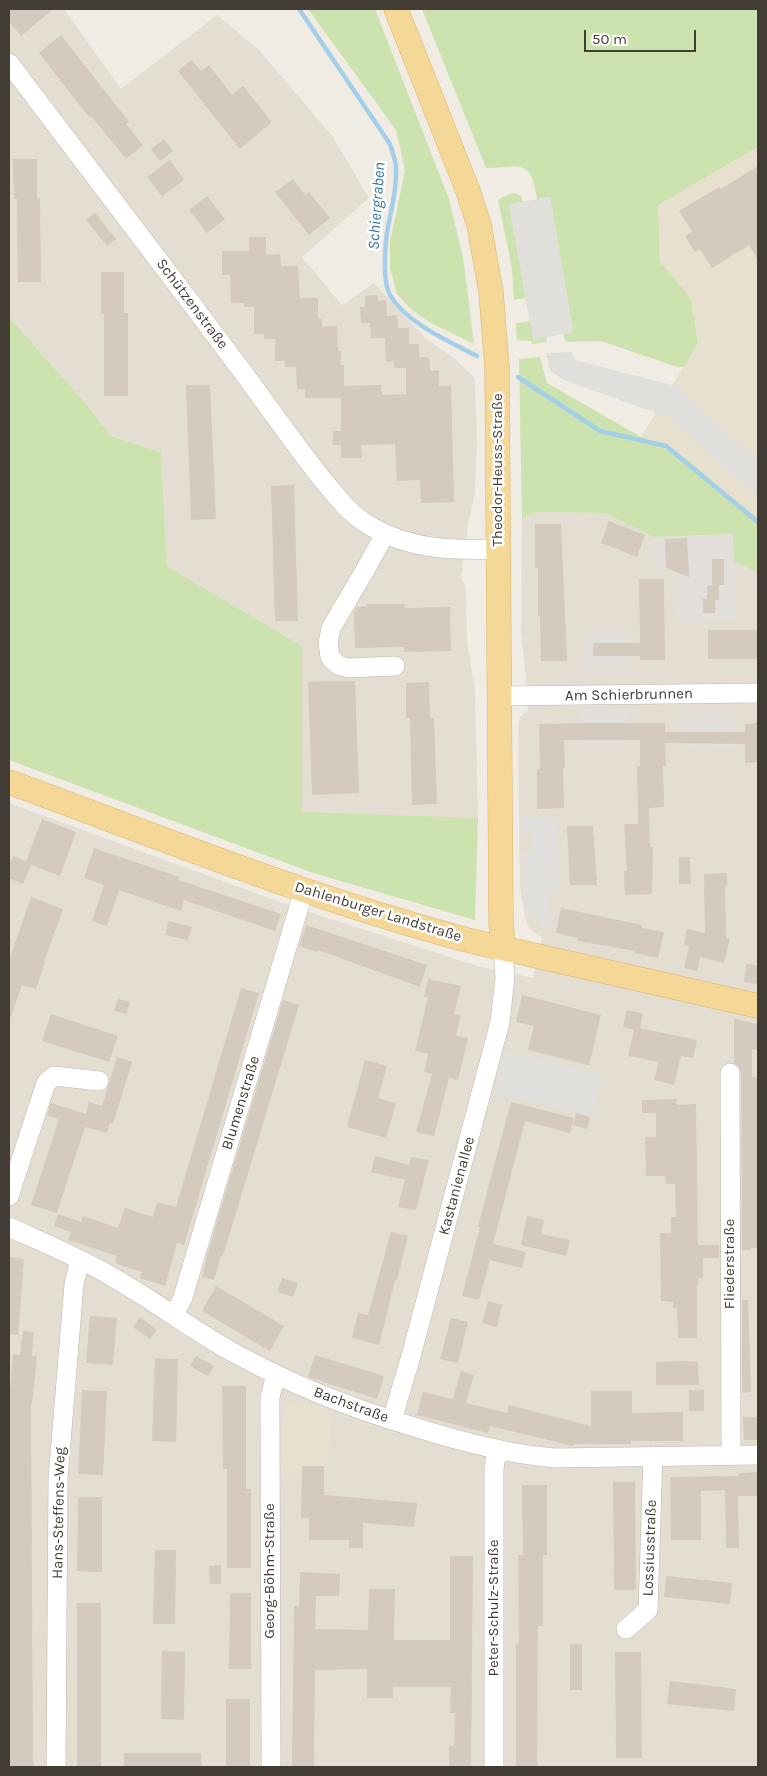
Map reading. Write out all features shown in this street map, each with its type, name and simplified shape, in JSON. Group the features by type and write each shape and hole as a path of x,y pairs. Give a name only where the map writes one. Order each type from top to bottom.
{"main road":[{"name":"Theodor-Heuss-Straße","path":"396,9 468,191 479,225 491,292 497,368 502,948"},
{"name":"Dahlenburger Landstraße","path":"9,782 304,890 427,930 758,1006"}],"street":[{"name":"Schützenstraße","path":"9,62 311,465 345,507 364,522 385,534 412,544 434,548 498,549"},
{"path":"385,534 330,628 328,643 330,657 338,665 348,668 395,666"},
{"name":"Am Schierbrunnen","path":"499,696 758,693"},
{"name":"Blumenstraße","path":"174,1316 183,1297 304,890"},
{"name":"Kastanienallee","path":"392,1420 411,1356 500,1022 505,978 502,948"},
{"name":"Fliederstraße","path":"730,1072 731,1455"},
{"path":"9,1196 46,1083 54,1076 99,1081"},
{"name":"Bachstraße","path":"9,1227 114,1278 214,1342 276,1375 355,1408 436,1434 497,1449 555,1458 758,1455"},
{"name":"Hans-Steffens-Weg","path":"56,1767 57,1541 60,1452 74,1284 80,1260"},
{"name":"Georg-Böhm-Straße","path":"270,1767 270,1397 276,1375"},
{"name":"Peter-Schulz-Straße","path":"494,1767 494,1478 497,1449"},
{"name":"Lossiusstraße","path":"626,1629 648,1610 653,1456"}],"shaded area":[{"path":"9,9 64,9 121,89 217,15 259,50 333,137 369,198 302,257 342,305 374,283 425,338 454,358 475,378 477,439 475,493 468,525 461,578 465,585 467,639 475,690 478,818 302,813 302,646 167,566 161,452 111,436 81,398 9,317"},
{"path":"758,147 758,520 689,461 641,437 698,343 691,298 660,263 658,205"},
{"path":"550,197 573,332 533,340 509,204"},
{"path":"572,352 575,360 676,386 758,461 758,497 670,418 564,380 550,371 546,353"},
{"path":"535,512 605,513 653,537 734,561 758,573 758,1767 9,1767 9,803 294,907 477,966 533,978 542,938 529,928 525,917 520,887 518,744 520,717 528,710 521,633 522,519"},
{"path":"734,534 736,619 675,621 673,569 654,570 653,537"},
{"path":"630,633 631,670 585,670 585,634"},
{"path":"598,702 611,702 612,709 629,709 629,743 579,743 579,709 598,709"},
{"path":"705,706 715,707 715,715 736,715 736,747 680,746 680,714 705,715"},
{"path":"557,817 559,890 549,891 549,909 552,926 541,927 538,915 527,917 522,888 521,853 533,852 532,832 521,832 521,818"},
{"path":"505,1052 602,1076 592,1116 495,1092"},
{"path":"310,1403 332,1412 327,1475 282,1475 282,1423 290,1407"}],"green space":[{"path":"308,9 375,9 449,199 463,257 474,344 429,322 412,310 397,294 390,268 390,242 405,171 396,130"},
{"path":"422,9 758,9 758,147 658,205 660,262 691,298 698,343 684,367 677,367 601,341 566,342 563,334 573,332 550,197 537,199 531,176 522,167 486,168"},
{"path":"515,193 521,196 523,202 509,204 526,298 514,300 512,268 498,200"},
{"path":"9,317 81,398 111,436 161,452 167,566 302,646 302,812 478,818 475,920 313,873 9,760"},
{"path":"530,321 533,339 546,337 547,342 532,344 531,341 517,340 516,323"},
{"path":"540,357 547,383 641,437 689,461 758,520 758,573 734,561 733,534 653,537 605,513 535,512 522,519 519,359"}],"building":[{"path":"9,9 53,9 21,36 9,22"},
{"path":"61,35 129,122 126,124 143,145 126,159 91,116 89,117 39,53"},
{"path":"192,60 201,71 209,65 232,95 243,86 272,122 240,149 178,71"},
{"path":"164,139 173,151 160,161 151,149"},
{"path":"13,159 37,159 37,198 40,198 41,282 18,282 17,199 14,199"},
{"path":"170,160 184,180 162,196 147,177"},
{"path":"758,166 758,260 749,245 712,268 700,249 695,252 685,236 692,232 679,211 719,187 721,189"},
{"path":"293,179 305,195 309,192 330,218 309,235 275,192"},
{"path":"207,196 225,219 207,233 189,210"},
{"path":"95,213 116,239 107,246 86,220"},
{"path":"249,237 266,237 266,255 280,254 281,266 298,266 300,298 318,298 318,318 322,319 322,327 337,326 338,351 341,351 341,365 344,365 344,386 381,385 382,395 406,394 406,368 394,368 394,361 386,362 385,338 371,338 370,323 361,323 360,307 365,307 365,296 378,295 378,301 386,300 387,316 397,315 398,328 409,328 409,344 419,344 419,357 429,357 430,371 439,370 439,386 451,386 454,502 421,503 420,480 397,481 395,444 361,445 362,458 341,458 341,445 333,445 333,431 341,431 341,398 305,398 305,389 297,389 296,367 285,367 285,361 275,361 275,339 264,339 264,334 254,334 254,307 244,307 244,303 231,303 230,275 222,275 222,251 249,251"},
{"path":"101,272 124,272 124,313 128,313 128,396 104,396 104,314 101,314"},
{"path":"186,385 210,385 216,519 191,520"},
{"path":"294,485 298,621 275,621 271,486"},
{"path":"609,521 645,535 637,557 601,543"},
{"path":"535,524 561,524 567,661 541,661 540,616 538,616 538,568 535,568"},
{"path":"687,538 689,577 666,568 665,539"},
{"path":"712,559 724,559 724,585 719,585 719,600 715,600 715,613 703,613 703,599 707,599 707,586 712,585"},
{"path":"639,579 664,579 665,660 640,660 640,656 593,656 593,643 640,643"},
{"path":"367,604 405,604 405,608 450,607 451,651 404,652 404,647 355,648 354,611 357,607 367,606"},
{"path":"708,630 758,630 758,659 708,659"},
{"path":"355,681 359,793 312,795 308,682"},
{"path":"429,682 430,718 434,718 437,804 412,805 410,718 406,718 406,683"},
{"path":"665,723 665,732 745,732 745,724 758,723 758,762 745,763 745,744 665,743 666,766 663,766 664,807 649,808 650,847 653,847 652,894 625,895 624,871 627,871 624,824 638,824 637,766 640,766 640,740 564,740 564,808 537,809 537,769 540,769 539,724"},
{"path":"42,819 76,832 60,876 31,865 23,884 9,878 9,866 13,856 26,861"},
{"path":"567,826 593,826 597,885 570,885"},
{"path":"94,848 179,877 178,880 281,914 275,931 184,900 181,911 119,890 107,926 92,921 104,885 84,878"},
{"path":"679,857 690,857 691,884 679,884"},
{"path":"727,873 727,887 725,887 726,938 730,939 724,963 700,957 697,971 684,968 689,946 684,945 687,929 705,933 704,874"},
{"path":"31,897 63,909 36,989 22,985 11,1017 9,1017 9,961"},
{"path":"561,908 642,925 642,928 664,932 658,958 634,953 635,951 578,941 578,938 556,933"},
{"path":"169,921 192,927 188,940 165,935"},
{"path":"306,925 427,965 420,987 318,950 317,952 299,946"},
{"path":"746,964 758,965 758,984 744,982"},
{"path":"428,979 461,986 454,1014 461,1015 456,1036 468,1038 458,1080 449,1078 434,1136 416,1132 432,1074 424,1072 428,1054 415,1051 428,997 424,997"},
{"path":"241,988 259,993 184,1245 177,1243 165,1286 140,1278 142,1272 115,1263 117,1256 68,1240 71,1232 54,1226 58,1214 81,1222 83,1216 118,1228 125,1208 153,1217 157,1202 176,1207"},
{"path":"522,995 601,1015 589,1065 528,1050 534,1026 516,1022"},
{"path":"118,999 130,1002 127,1014 114,1011"},
{"path":"283,1000 299,1005 223,1256 221,1256 214,1280 202,1277 208,1252"},
{"path":"627,1010 643,1013 640,1028 697,1040 693,1058 681,1056 674,1085 654,1080 659,1062 628,1056 634,1030 623,1027"},
{"path":"51,1014 118,1036 109,1062 42,1041"},
{"path":"734,1019 758,1024 758,1050 752,1049 752,1077 758,1077 758,1248 751,1248 751,1250 742,1250 741,1073 739,1067 734,1063"},
{"path":"117,1057 132,1062 113,1124 110,1123 107,1133 85,1127 57,1213 31,1205 59,1119 47,1115 51,1103 86,1114 89,1102 102,1106"},
{"path":"365,1060 387,1066 378,1098 396,1103 386,1138 347,1127"},
{"path":"677,1099 677,1105 696,1104 698,1245 719,1245 719,1258 703,1258 703,1278 698,1278 697,1338 678,1338 677,1308 673,1308 673,1302 661,1301 660,1233 671,1233 671,1217 676,1217 675,1184 666,1184 665,1176 646,1176 645,1137 656,1137 656,1113 642,1113 642,1100"},
{"path":"511,1102 574,1118 570,1133 525,1121 493,1244 526,1252 522,1268 490,1260 479,1300 462,1296"},
{"path":"576,1113 590,1117 587,1129 573,1125"},
{"path":"375,1156 409,1165 411,1157 429,1160 416,1210 398,1207 405,1180 371,1172"},
{"path":"527,1216 544,1220 541,1234 570,1240 566,1256 521,1245"},
{"path":"391,1232 408,1236 379,1345 352,1338 358,1313 368,1315"},
{"path":"9,1257 24,1259 18,1335 9,1334"},
{"path":"282,1278 298,1283 293,1297 277,1292"},
{"path":"216,1286 284,1326 270,1351 202,1311"},
{"path":"742,1300 748,1300 751,1392 742,1393"},
{"path":"488,1301 502,1305 497,1327 482,1323"},
{"path":"90,1316 117,1318 113,1365 86,1363"},
{"path":"140,1317 157,1330 150,1339 133,1327"},
{"path":"451,1318 468,1322 458,1363 440,1359"},
{"path":"23,1331 34,1332 32,1356 37,1356 31,1404 33,1767 10,1767 9,1402 13,1354 20,1355"},
{"path":"315,1355 384,1376 377,1399 308,1377"},
{"path":"196,1356 214,1366 208,1376 190,1366"},
{"path":"155,1358 178,1359 176,1442 152,1441"},
{"path":"656,1362 698,1362 699,1385 656,1385"},
{"path":"461,1371 474,1375 466,1403 507,1413 509,1405 591,1426 591,1391 632,1391 632,1413 683,1412 683,1441 631,1441 631,1444 575,1444 573,1446 490,1426 488,1433 417,1415 423,1392 453,1399"},
{"path":"222,1386 246,1386 246,1489 251,1489 251,1568 227,1568 227,1469 223,1469"},
{"path":"82,1390 107,1391 103,1475 78,1474"},
{"path":"689,1390 704,1390 704,1411 689,1411"},
{"path":"743,1417 758,1417 758,1440 744,1440"},
{"path":"302,1466 324,1466 324,1495 417,1503 414,1527 363,1523 363,1548 349,1548 349,1540 309,1540 309,1518 301,1518"},
{"path":"758,1472 758,1496 738,1496 739,1548 726,1548 725,1490 701,1491 701,1540 671,1540 670,1477 739,1476 739,1473"},
{"path":"613,1482 635,1482 636,1590 614,1590"},
{"path":"522,1485 547,1485 547,1555 543,1555 543,1626 538,1626 537,1767 516,1767 516,1644 519,1644 518,1555 523,1555"},
{"path":"78,1497 102,1497 102,1572 77,1571"},
{"path":"155,1550 176,1550 175,1624 153,1624"},
{"path":"450,1556 473,1556 471,1767 449,1767 449,1746 454,1746 455,1713 450,1713 451,1687 393,1687 393,1698 367,1698 367,1669 315,1670 314,1767 292,1767 294,1606 299,1606 300,1572 340,1574 339,1596 316,1596 315,1629 368,1630 369,1589 395,1589 394,1640 450,1640"},
{"path":"221,1565 221,1584 210,1584 209,1566"},
{"path":"666,1576 732,1583 730,1604 664,1597"},
{"path":"230,1593 251,1593 251,1669 229,1669"},
{"path":"77,1603 101,1603 101,1767 77,1767"},
{"path":"570,1644 582,1644 582,1690 570,1690"},
{"path":"162,1651 185,1652 184,1720 161,1719"},
{"path":"615,1652 641,1652 642,1758 616,1758"},
{"path":"670,1681 736,1689 734,1711 667,1704"},
{"path":"226,1699 250,1699 250,1767 226,1767"},
{"path":"124,1753 201,1753 201,1767 124,1767"}],"waterway":[{"name":"Schiergraben","path":"299,9 390,144 396,163 395,189 385,252 386,281 390,295 397,305 417,323 477,356"},
{"name":"Schiergraben","path":"518,377 600,431 666,446 758,522"}]}
